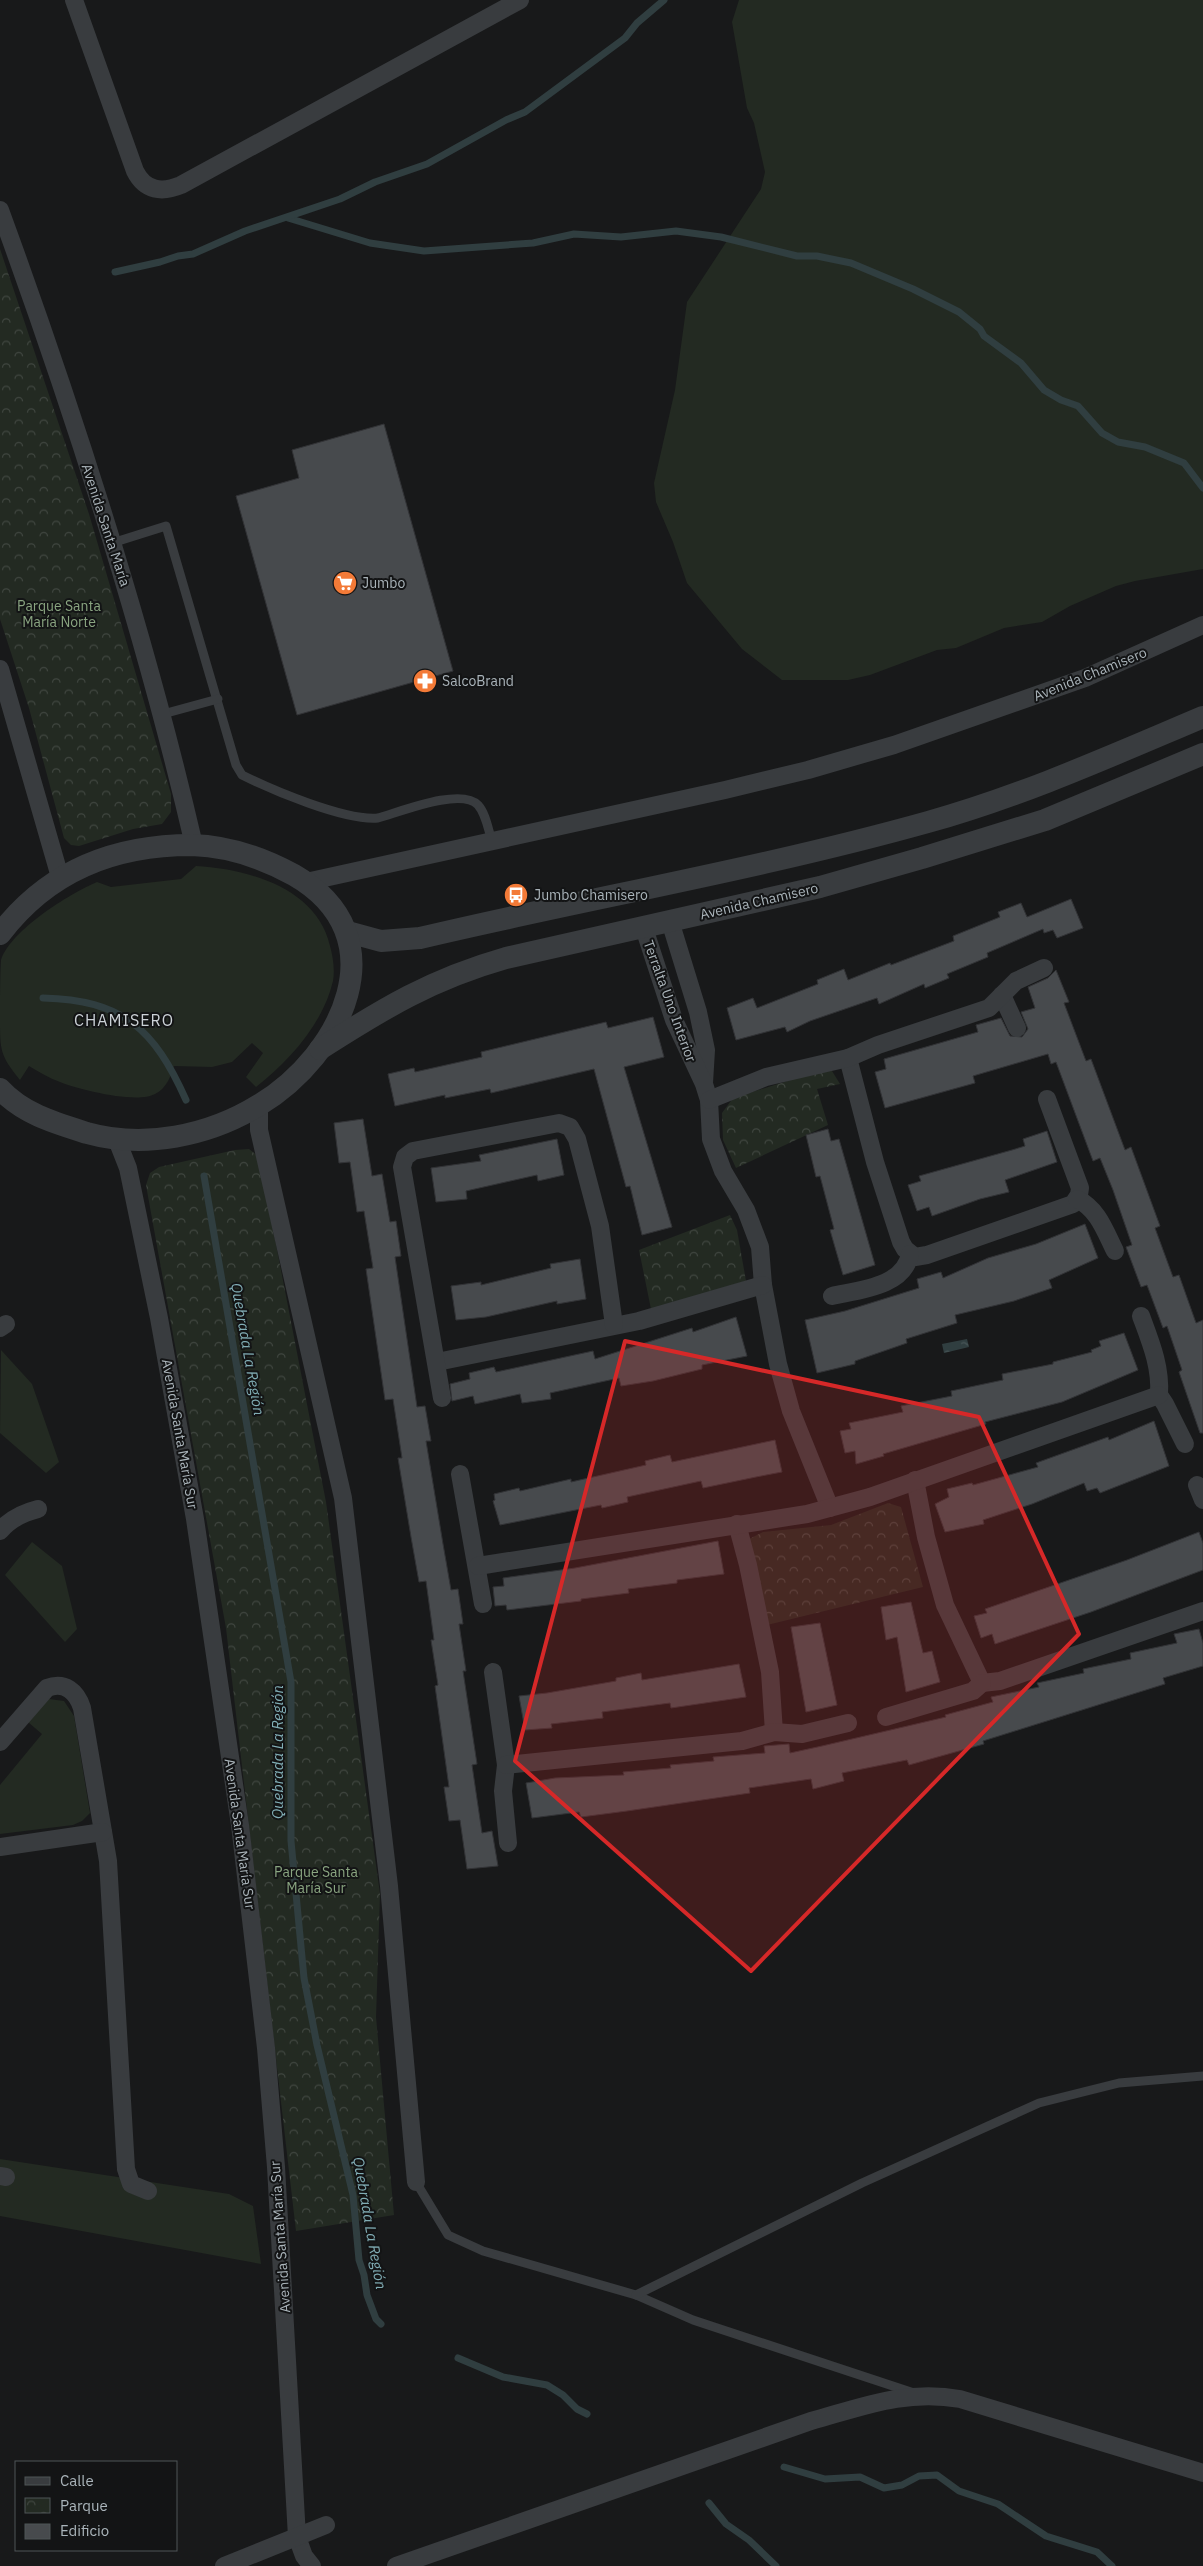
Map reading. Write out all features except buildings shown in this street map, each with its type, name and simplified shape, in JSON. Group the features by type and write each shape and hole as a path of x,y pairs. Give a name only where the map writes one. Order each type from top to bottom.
{"street":[{"path":"74,0 135,171 139,178 151,188 166,190 181,185 520,0"},
{"name":"Avenida Santa María","path":"0,210 62,386 135,615 162,714 194,845"},
{"name":"Avenida Chamisero","path":"306,882 724,790 894,745 1084,678 1203,625"},
{"path":"0,669 60,877"},
{"path":"348,932 381,940 420,938 814,852 929,822 1032,788 1203,717"},
{"name":"Avenida Chamisero","path":"320,1049 393,1003 466,970 506,958 820,887 1026,826 1203,754"},
{"path":"0,934 26,905 60,877 88,862 149,848 194,845 246,854 281,868 306,882 332,907 348,932 352,963 348,992 333,1030 320,1049 284,1087 259,1105 226,1122 197,1132 162,1138 117,1140 58,1124 0,1105"},
{"name":"Terralta Uno Interior","path":"670,920 698,1012 706,1050 706,1092"},
{"name":"Terralta Uno Interior","path":"644,928 674,1020 706,1092"},
{"path":"830,1508 791,1411 778,1364 763,1285 760,1247 746,1210 723,1171 711,1140 706,1092 848,1058 878,1045 989,1008 1016,981 1044,968"},
{"path":"1002,995 1017,1028"},
{"path":"848,1058 878,1171 901,1242 910,1254 915,1256 927,1255 1068,1207 1077,1199 1080,1188 1047,1099"},
{"path":"0,1089 29,1113"},
{"path":"259,1105 259,1130 343,1498 389,1886 416,2182"},
{"path":"442,1398 402,1167 405,1157 413,1150 559,1123 570,1127 577,1139 600,1226 614,1325"},
{"name":"Avenida Santa María Sur","path":"117,1140 128,1168 195,1520 240,1825 266,2048 275,2157 297,2538"},
{"path":"1077,1199 1087,1204 1095,1212 1115,1251"},
{"path":"832,1296 890,1281 903,1270 910,1254"},
{"path":"437,1362 639,1321 763,1285"},
{"path":"1141,1316 1157,1361 1160,1380 1159,1395 1166,1404 1185,1444"},
{"path":"478,1566 807,1514 870,1497 1159,1395"},
{"path":"460,1474 484,1604"},
{"path":"915,1480 926,1537 945,1605 982,1683"},
{"path":"0,1531 7,1523 22,1513 38,1509"},
{"path":"737,1524 770,1672 774,1732"},
{"path":"886,1717 973,1691 982,1683 1000,1681 1203,1611"},
{"path":"494,1672 506,1765 503,1791 508,1843"},
{"path":"0,1742 47,1688 60,1686 73,1691 82,1708 108,1861 126,2169 131,2184 148,2191"},
{"path":"506,1765 742,1742 774,1732 802,1734 848,1723"},
{"path":"0,1847 103,1832"},
{"path":"396,2566 811,2421 873,2403 919,2394 960,2399 1203,2473"},
{"path":"224,2566 326,2525"},
{"path":"297,2538 304,2556 312,2566"}],"lane":[{"path":"112,543 166,526 236,765 242,774 319,806 357,818 373,819 452,798 465,798 477,804 482,810 492,841"},
{"path":"162,714 218,700"},
{"path":"636,2295 854,2187 1039,2103 1119,2083 1203,2076"},
{"path":"416,2182 448,2235 483,2250 636,2295 693,2320 919,2394"}],"highlighted area":[{"path":"625,1341 979,1417 1079,1634 751,1971 515,1761"}],"green space":[{"path":"739,0 1203,0 1203,569 1116,586 1070,606 1042,622 1004,628 956,648 937,650 870,675 848,680 782,680 742,649 687,583 673,542 656,502 654,483 675,390 687,302 761,189 765,172 754,123 747,108 732,22"},
{"name":"Parque Santa María Norte","path":"0,249 89,514 171,794 171,812 162,824 133,829 79,846 71,845 64,838 29,708 0,619"},
{"path":"196,866 237,872 258,877 278,885 296,896 311,909 323,926 332,955 333,981 321,1012 303,1040 281,1066 256,1087 246,1077 263,1053 252,1043 232,1062 212,1067 174,1066 165,1086 159,1092 147,1097 122,1097 81,1089 44,1075 29,1066 20,1080 2,1052 0,1029 1,960 16,937 42,914 97,882 111,887 181,879"},
{"path":"832,1071 840,1084 817,1089 828,1125 736,1168 723,1140 722,1113 733,1098 816,1072"},
{"name":"Parque Santa María Sur","path":"249,1149 259,1157 326,1502 380,1894 376,2017 394,2215 296,2231 226,1628 146,1185 150,1173 159,1167 235,1150"},
{"path":"730,1215 737,1230 746,1281 651,1309 639,1250"},
{"path":"1,1350 32,1384 59,1462 46,1473 0,1433"},
{"path":"888,1503 901,1507 923,1587 767,1625 749,1539 763,1532 831,1525"},
{"path":"32,1542 62,1566 77,1629 65,1642 5,1575"},
{"path":"49,1699 64,1701 74,1716 90,1813 82,1821 73,1825 0,1834 0,1785 42,1734 28,1722"},
{"path":"0,2159 229,2194 253,2206 261,2264 0,2216"}],"water":[{"path":"967,1339 969,1347 944,1353 942,1344"}],"waterway":[{"path":"115,272 193,254 245,231 340,199 375,182 427,164 506,120 525,112 625,38 637,23 664,0"},
{"path":"288,218 370,243 424,251 533,243 574,234 621,237 676,231 721,237 797,256 817,256 851,263 913,289 959,312 980,329 984,336 1021,363 1044,390 1061,400 1078,406 1102,433 1118,442 1145,447 1184,463 1203,488"},
{"name":"Quebrada La Región","path":"43,998 71,1000 94,1005 115,1012 132,1023 148,1037 161,1054 186,1100"},
{"name":"Quebrada La Región","path":"204,1176 291,1682 291,1841 304,1978 317,2045 353,2195 359,2260 364,2275 367,2295 376,2319 381,2324"},
{"name":"Quebrada La Región","path":"458,2358 503,2377 547,2385 563,2395 577,2409 587,2414"},
{"name":"Quebrada La Región","path":"784,2467 825,2479 860,2477 884,2488 902,2485 919,2476 937,2475 959,2491 998,2504 1046,2536 1097,2552 1112,2566"},
{"path":"709,2503 726,2524 749,2540 776,2566"}],"place":[{"name":"Jumbo","path":"345,583"},
{"name":"SalcoBrand","path":"425,681"},
{"name":"Jumbo Chamisero","path":"516,895"}],"district":[{"name":"CHAMISERO","path":"124,1020"}]}
